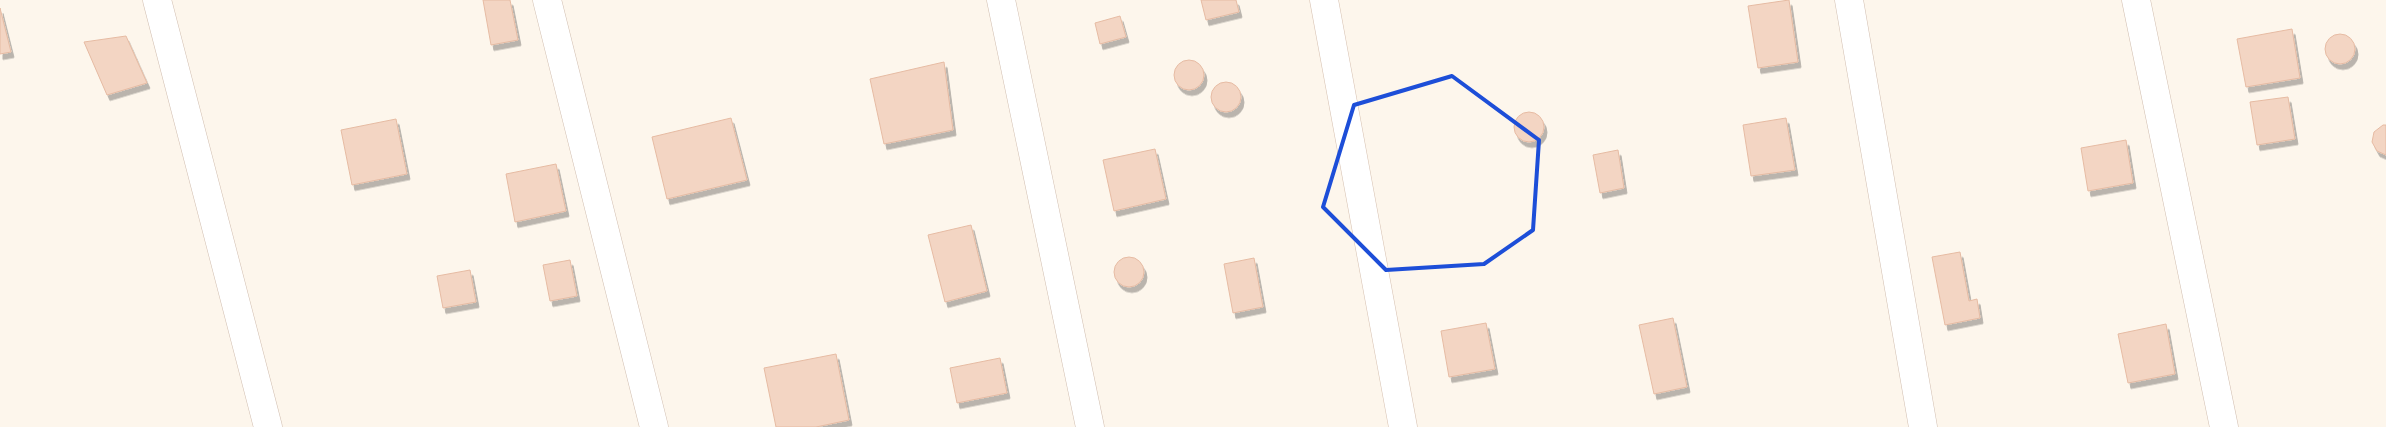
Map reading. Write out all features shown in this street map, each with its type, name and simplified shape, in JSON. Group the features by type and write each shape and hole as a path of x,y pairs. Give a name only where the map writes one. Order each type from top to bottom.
{"street":[{"path":"157,0 268,427"},
{"path":"547,0 654,427"},
{"path":"1002,0 1090,427"},
{"path":"1324,0 1403,427"},
{"path":"1849,0 1923,427"},
{"path":"2136,0 2224,427"}],"highlighted area":[{"path":"1452,76 1539,140 1533,230 1484,264 1386,270 1323,207 1354,105"}],"building":[{"path":"483,0 510,0 518,40 491,45"},
{"path":"1201,0 1236,0 1239,12 1206,20"},
{"path":"1789,0 1798,62 1758,68 1748,6"},
{"path":"0,8 11,52 0,54"},
{"path":"1120,16 1126,37 1100,44 1095,23"},
{"path":"2292,29 2300,78 2246,87 2237,39"},
{"path":"2340,34 2351,38 2355,49 2351,60 2340,64 2329,60 2325,49 2329,38"},
{"path":"126,36 147,83 107,95 84,42"},
{"path":"1189,60 1200,64 1204,75 1200,86 1189,90 1178,86 1174,75 1178,64"},
{"path":"944,62 953,130 884,144 870,79"},
{"path":"1226,82 1237,86 1241,97 1237,108 1226,112 1215,108 1211,97 1215,86"},
{"path":"2288,97 2295,139 2257,145 2250,102"},
{"path":"1529,112 1540,116 1544,127 1540,138 1529,142 1518,138 1514,127 1518,116"},
{"path":"731,118 747,180 667,199 652,137"},
{"path":"1786,118 1795,170 1751,176 1743,125"},
{"path":"396,119 407,174 352,185 341,130"},
{"path":"2383,125 2386,125 2386,155 2377,151 2372,142 2374,132"},
{"path":"2126,140 2133,183 2088,191 2081,148"},
{"path":"1155,149 1166,199 1114,211 1103,160"},
{"path":"1618,150 1624,188 1600,193 1593,155"},
{"path":"556,164 566,211 515,222 506,174"},
{"path":"971,225 987,291 945,302 928,235"},
{"path":"1960,252 1969,301 1977,299 1980,318 1945,325 1932,257"},
{"path":"1129,257 1140,261 1144,272 1140,283 1129,287 1118,283 1114,272 1118,261"},
{"path":"1254,258 1263,307 1233,313 1224,264"},
{"path":"570,260 577,296 550,301 543,265"},
{"path":"470,270 476,302 443,308 437,276"},
{"path":"1673,318 1687,387 1654,394 1639,325"},
{"path":"1486,323 1495,369 1449,377 1441,331"},
{"path":"2166,324 2175,374 2128,383 2118,334"},
{"path":"836,354 849,420 816,427 776,427 764,368"},
{"path":"1000,358 1007,393 957,403 950,368"}]}
